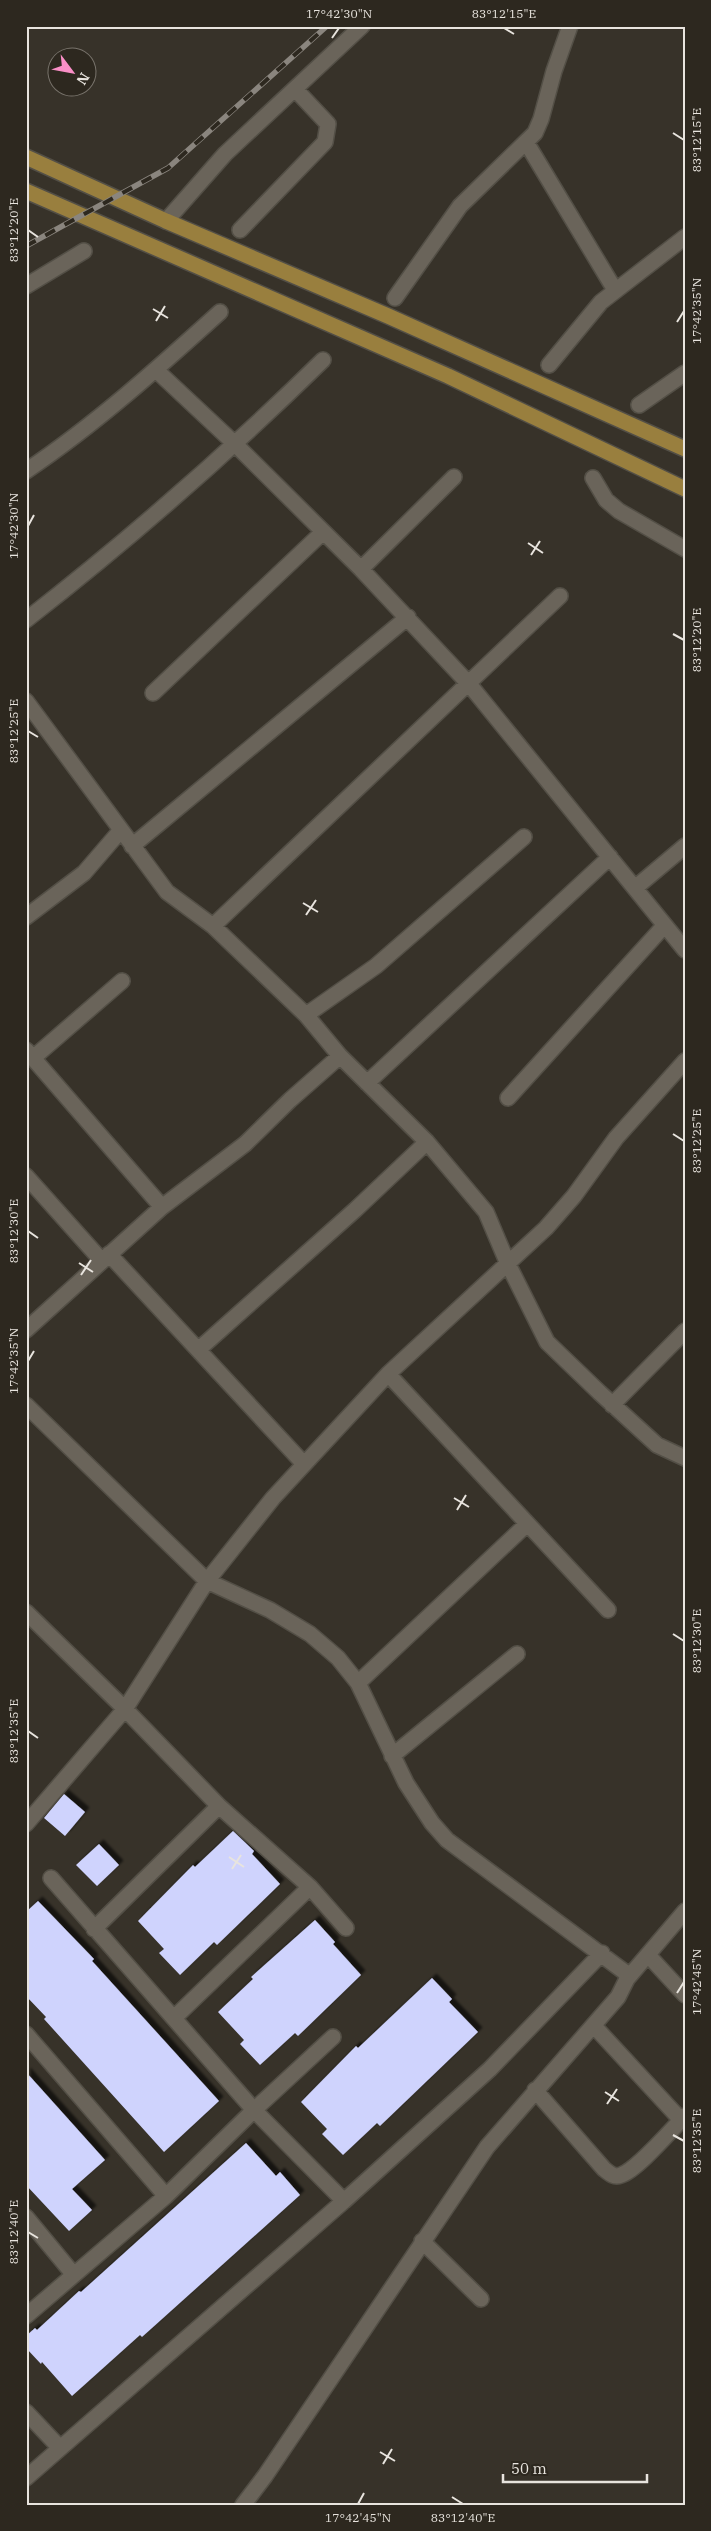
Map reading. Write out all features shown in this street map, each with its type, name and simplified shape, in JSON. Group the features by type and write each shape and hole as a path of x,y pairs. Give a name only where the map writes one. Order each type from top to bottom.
{"main road":[{"path":"26,157 166,221 397,320 685,449"},
{"path":"26,191 448,376 685,489"}],"street":[{"path":"166,221 225,154 362,26"},
{"path":"395,298 460,206 535,132 541,119 554,71 570,26"},
{"path":"240,230 325,142 328,124 294,89"},
{"path":"526,142 615,290"},
{"path":"549,365 585,319 615,290 685,237"},
{"path":"26,286 84,251"},
{"path":"26,471 89,426 156,370 220,312"},
{"path":"26,620 66,589 235,444 323,360"},
{"path":"156,370 235,444 408,617 469,684 685,950"},
{"path":"639,405 685,373"},
{"path":"361,569 454,477"},
{"path":"594,478 606,500 619,511 685,550"},
{"path":"153,692 322,532"},
{"path":"213,926 560,596"},
{"path":"132,846 408,617"},
{"path":"26,701 167,892 213,926 306,1015 340,1056 427,1142 486,1212 508,1264 547,1342 612,1405 657,1444 685,1458"},
{"path":"26,917 84,873 121,830"},
{"path":"306,1015 376,966 524,837"},
{"path":"634,888 685,846"},
{"path":"367,1083 610,857"},
{"path":"508,1098 664,926"},
{"path":"122,982 30,1054 162,1207"},
{"path":"26,1330 162,1207 245,1144 290,1100 340,1056"},
{"path":"26,1824 125,1709 207,1581 273,1498 388,1374 508,1264 558,1214 616,1138 685,1060"},
{"path":"198,1350 355,1210 427,1142"},
{"path":"26,1176 198,1350 304,1464"},
{"path":"612,1405 685,1331"},
{"path":"388,1374 608,1610"},
{"path":"26,1405 207,1581 270,1610 310,1634 338,1658 358,1683 392,1756 432,1823 447,1840 486,1871 602,1954 626,1973 627,1979"},
{"path":"358,1683 527,1524"},
{"path":"26,1612 125,1709 219,1806 310,1887 346,1928"},
{"path":"392,1756 517,1654"},
{"path":"94,1929 219,1806"},
{"path":"50,1878 254,2110 344,2201"},
{"path":"174,2018 310,1887"},
{"path":"243,2505 265,2476 487,2147 535,2090 618,1998 627,1979 685,1911"},
{"path":"26,2478 344,2201 490,2070 602,1954"},
{"path":"648,1955 685,1995"},
{"path":"535,2090 604,2169 613,2176 621,2175 632,2169 683,2118 594,2026"},
{"path":"26,2034 166,2196"},
{"path":"26,2316 166,2196 254,2110 333,2037"},
{"path":"26,2217 74,2275"},
{"path":"422,2241 481,2299"},
{"path":"26,2412 60,2448"}],"building":[{"path":"64,1794 85,1812 65,1836 44,1818"},
{"path":"233,1831 254,1851 252,1854 280,1884 217,1945 214,1942 180,1975 159,1953 164,1949 138,1921 193,1865 195,1867"},
{"path":"99,1844 119,1865 97,1886 76,1865"},
{"path":"38,1901 94,1959 92,1961 219,2101 164,2152 44,2019 46,2017 26,1996 26,1912"},
{"path":"315,1920 335,1942 333,1944 361,1975 298,2036 295,2033 260,2065 240,2044 244,2040 218,2012 253,1979 251,1977"},
{"path":"432,1978 452,1999 449,2002 478,2032 380,2126 377,2123 343,2155 322,2134 327,2129 301,2102 356,2046 358,2048"},
{"path":"26,2072 105,2160 72,2189 92,2210 69,2231 26,2185"},
{"path":"246,2143 276,2176 280,2172 300,2195 142,2337 140,2335 72,2396 42,2362 41,2364 26,2348 26,2336 35,2328 37,2330 79,2291 81,2292"}],"railway":[{"path":"26,246 168,168 327,26"}]}
